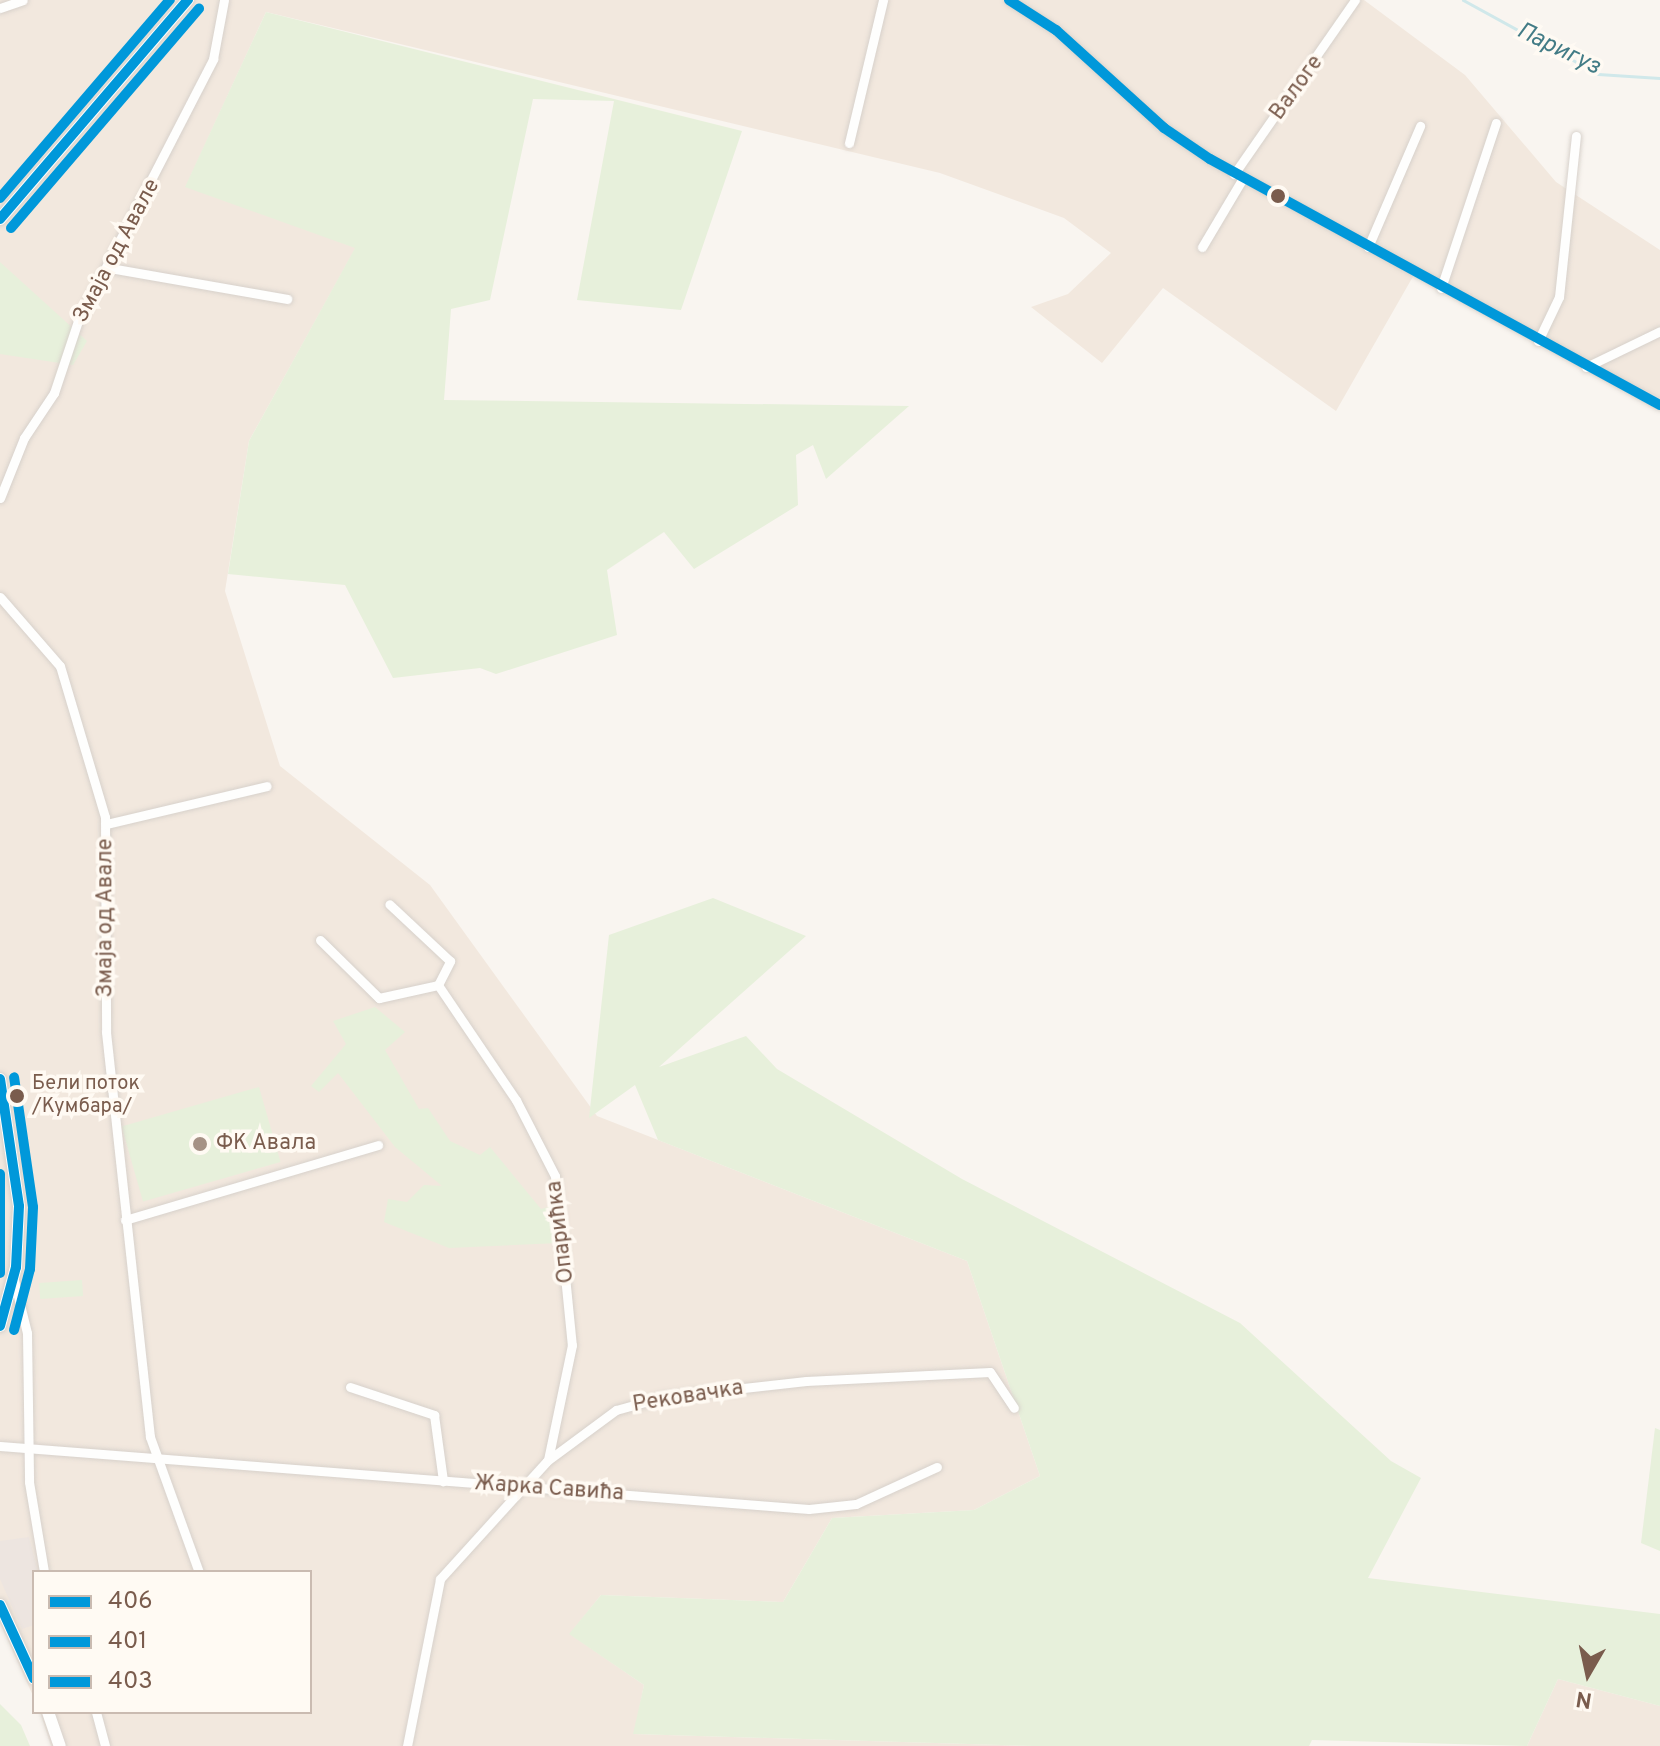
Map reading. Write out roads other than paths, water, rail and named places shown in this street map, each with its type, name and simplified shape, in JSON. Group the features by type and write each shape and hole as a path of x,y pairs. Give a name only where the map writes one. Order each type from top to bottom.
{"main road":[{"path":"0,219 188,0"},
{"path":"0,1079 18,1180 14,1280 0,1326"},
{"path":"0,1605 32,1675"},
{"path":"49,1714 60,1746"}],"street":[{"path":"0,8 23,0"},
{"name":"Змаја од Авале","path":"0,498 24,438 54,393 78,321 110,268 213,59 224,0"},
{"path":"849,143 883,0"},
{"path":"1009,0 1056,30 1164,128 1238,176 1660,405"},
{"name":"Валоге","path":"1202,247 1238,176 1355,0"},
{"path":"1441,288 1496,123"},
{"path":"1368,247 1420,126"},
{"path":"1538,341 1559,297 1576,136"},
{"path":"110,268 287,299"},
{"path":"1586,367 1660,331"},
{"name":"Змаја од Авале","path":"0,597 60,666 106,824 104,993 125,1220 153,1457 198,1570"},
{"path":"106,824 267,786"},
{"path":"320,940 379,998 438,985 450,961 389,904"},
{"name":"Опарићка","path":"438,985 516,1100 555,1176 572,1345 547,1461"},
{"path":"125,1220 378,1145"},
{"path":"14,1280 27,1333 28,1447 44,1570"},
{"name":"Рековачка","path":"407,1746 440,1579 547,1461 616,1410 693,1393 990,1372 1014,1408"},
{"path":"350,1387 434,1415 443,1481"},
{"name":"Жарка Савића","path":"0,1446 841,1508 937,1467"},
{"path":"97,1714 105,1746"}],"waterway":[{"name":"Паригуз","path":"1463,0 1598,74 1660,78"}],"place":[{"name":"Бели поток /Кумбара/","path":"17,1096"},
{"name":"ФК Авала","path":"200,1144"}]}
